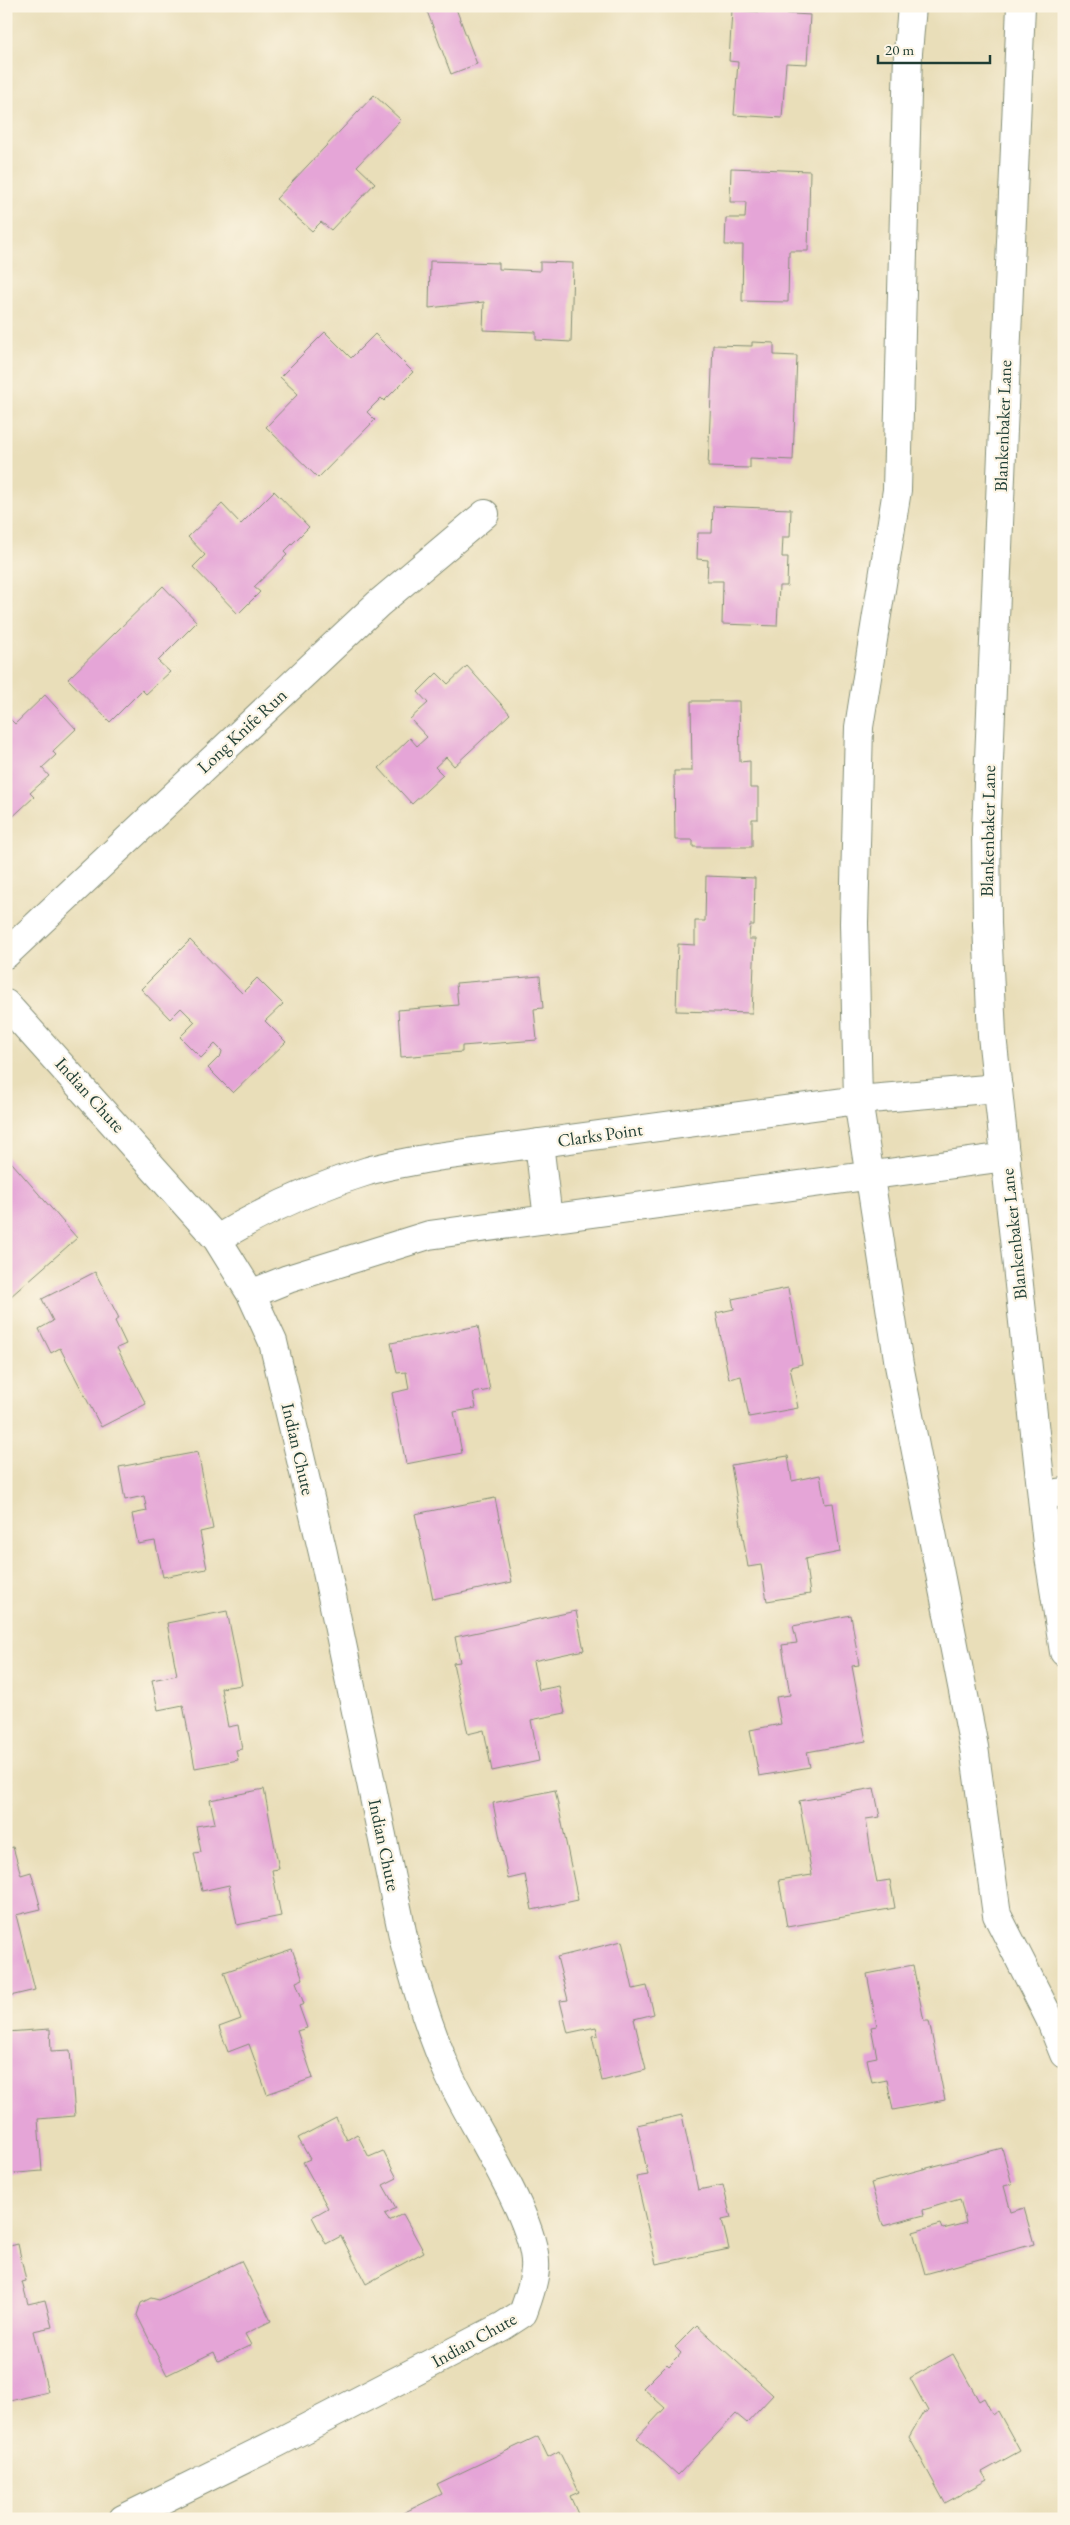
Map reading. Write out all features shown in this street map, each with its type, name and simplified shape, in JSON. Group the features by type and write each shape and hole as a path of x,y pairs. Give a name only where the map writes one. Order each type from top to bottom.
{"street":[{"path":"912,6 908,53 897,490 859,727 854,923 858,1100 899,1365 974,1747 997,1915 1050,2020 1064,2054"},
{"name":"Blankenbaker Lane","path":"1021,6 986,830 987,939 992,1035 1006,1157 1053,1493 1047,1544 1064,1652"},
{"name":"Long Knife Run","path":"6,954 378,604 485,514"},
{"name":"Indian Chute","path":"6,1004 218,1239 251,1294 273,1342 323,1553 404,1941 420,2001 452,2082 515,2199 528,2233 535,2268 522,2313 503,2326 277,2443 123,2519"},
{"name":"Clarks Point","path":"218,1239 259,1214 292,1199 369,1171 436,1157 858,1100 998,1088"},
{"path":"539,1143 548,1219"},
{"path":"251,1294 288,1279 429,1236 1006,1157"}],"building":[{"path":"425,6 455,6 477,64 451,74"},
{"path":"732,10 810,15 807,64 786,63 782,118 734,115 738,62 729,61"},
{"path":"374,95 401,120 357,166 375,183 331,230 321,222 312,231 276,199"},
{"path":"731,168 810,171 808,251 789,251 788,302 742,301 743,245 725,245 726,218 745,218 746,202 730,202"},
{"path":"430,261 499,263 499,269 540,271 540,262 573,263 571,342 536,340 536,332 483,330 484,302 429,308"},
{"path":"325,332 351,358 375,334 413,372 384,401 381,398 367,412 375,420 318,478 266,427 298,394 280,377"},
{"path":"752,342 774,343 774,355 797,356 793,460 750,458 750,468 708,467 713,345 752,346"},
{"path":"274,491 309,527 284,552 287,555 254,587 260,592 238,614 193,567 205,555 188,537 222,504 241,524"},
{"path":"713,506 791,509 790,537 783,537 782,557 788,557 787,586 779,586 777,626 722,624 723,581 707,581 708,560 697,559 698,533 712,533"},
{"path":"163,586 197,622 158,661 170,672 146,694 142,690 110,722 68,679"},
{"path":"467,666 510,714 454,766 446,757 435,767 443,775 412,804 379,768 410,738 417,746 427,737 410,719 428,703 418,692 437,673 448,684"},
{"path":"45,695 76,729 54,750 53,752 56,755 42,768 49,776 30,793 34,797 6,823 6,715 15,724"},
{"path":"691,701 739,701 740,762 750,761 750,788 758,788 758,819 752,819 752,847 693,847 693,840 675,840 674,771 692,771"},
{"path":"706,876 755,878 754,925 750,925 749,939 755,939 752,1013 676,1011 678,944 695,945 695,921 705,921"},
{"path":"190,940 242,993 257,978 283,1004 265,1021 286,1042 233,1093 208,1068 221,1055 222,1051 215,1044 201,1058 180,1037 195,1022 181,1008 170,1019 141,989"},
{"path":"540,976 543,1008 534,1009 537,1040 462,1046 462,1052 401,1057 398,1010 458,1005 456,983"},
{"path":"6,1156 77,1238 10,1297 6,1292"},
{"path":"95,1272 119,1318 115,1321 126,1344 117,1348 146,1404 101,1427 60,1348 51,1353 39,1329 53,1321 42,1299"},
{"path":"788,1288 802,1364 790,1367 798,1408 749,1417 741,1376 729,1379 716,1313 734,1309 732,1299"},
{"path":"478,1326 490,1390 473,1393 476,1408 454,1412 462,1453 406,1464 392,1393 409,1389 406,1372 397,1373 391,1343"},
{"path":"198,1452 213,1529 200,1532 207,1569 163,1577 155,1541 138,1544 132,1514 147,1511 144,1496 125,1500 119,1467"},
{"path":"788,1456 792,1481 820,1475 825,1504 833,1503 840,1552 805,1559 810,1594 767,1601 761,1565 748,1567 731,1465"},
{"path":"495,1498 512,1582 433,1599 415,1514"},
{"path":"227,1611 242,1685 221,1688 228,1727 238,1725 242,1749 236,1750 238,1760 195,1768 183,1705 158,1710 152,1680 177,1675 167,1623"},
{"path":"576,1611 584,1650 533,1661 539,1690 559,1686 565,1713 531,1720 539,1761 492,1771 484,1730 468,1734 453,1663 460,1662 455,1637"},
{"path":"851,1615 859,1665 852,1666 866,1741 807,1752 810,1767 759,1776 750,1730 781,1724 776,1697 790,1695 782,1645 797,1643 793,1626"},
{"path":"874,1788 880,1817 866,1819 871,1853 877,1882 890,1880 895,1908 787,1927 779,1880 812,1875 799,1801"},
{"path":"264,1789 279,1869 272,1870 281,1916 237,1925 229,1885 202,1891 194,1853 201,1852 196,1826 215,1823 210,1800"},
{"path":"555,1790 578,1900 532,1910 525,1875 508,1879 493,1803"},
{"path":"6,1793 10,1805 6,1806"},
{"path":"13,1847 21,1875 31,1872 41,1909 16,1915 35,1990 6,1997 6,1849"},
{"path":"622,1941 633,1989 647,1986 654,2014 634,2019 646,2070 602,2081 592,2036 598,2035 596,2027 568,2033 560,2001 568,2000 557,1957"},
{"path":"292,1949 303,1979 296,1982 304,2004 299,2006 307,2028 297,2031 313,2078 267,2094 249,2044 228,2052 219,2027 241,2019 224,1972"},
{"path":"913,1965 924,2021 929,2021 945,2100 893,2110 887,2080 872,2083 867,2059 877,2057 871,2027 877,2026 867,1974"},
{"path":"50,2029 51,2051 70,2050 75,2116 38,2119 42,2171 6,2174 6,2032"},
{"path":"682,2115 698,2190 723,2185 731,2218 722,2220 729,2249 656,2264 636,2177 648,2175 637,2125"},
{"path":"336,2118 347,2140 357,2134 369,2157 383,2151 397,2178 383,2185 396,2208 385,2214 389,2221 403,2214 424,2252 366,2284 341,2236 326,2244 312,2217 328,2208 303,2162 310,2159 298,2138"},
{"path":"1002,2148 1012,2184 1004,2186 1011,2212 1024,2208 1034,2244 925,2274 913,2232 941,2224 943,2229 966,2223 960,2199 923,2210 924,2215 883,2226 871,2183"},
{"path":"18,2244 26,2281 22,2282 28,2304 45,2300 52,2327 33,2331 48,2392 6,2402 6,2247"},
{"path":"241,2261 271,2321 245,2334 251,2345 218,2361 214,2352 167,2375 137,2315 141,2303 151,2298 159,2300"},
{"path":"697,2325 773,2395 747,2423 736,2414 678,2475 637,2438 665,2408 643,2388 667,2364 669,2366 678,2357 681,2353 675,2347"},
{"path":"953,2354 979,2401 984,2398 993,2415 998,2411 1020,2451 982,2472 987,2480 945,2503 909,2437 923,2413 928,2411 910,2378"},
{"path":"538,2436 548,2457 559,2451 579,2492 570,2496 578,2514 569,2519 405,2519 403,2513 442,2494 437,2484"}]}
